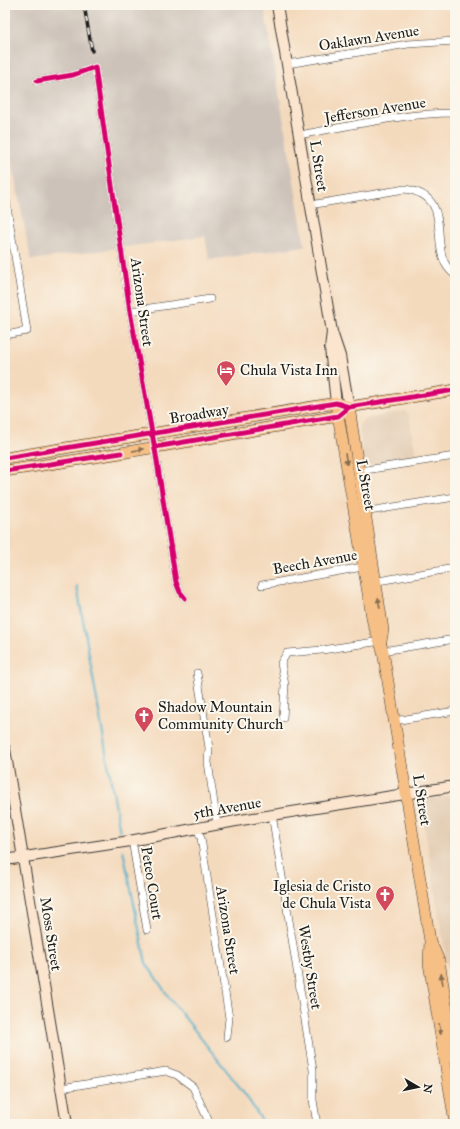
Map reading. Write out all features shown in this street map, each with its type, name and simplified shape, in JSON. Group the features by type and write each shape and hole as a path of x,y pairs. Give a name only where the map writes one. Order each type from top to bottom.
{"main road":[{"name":"Broadway","path":"5,458 336,403 349,407 455,390"},
{"name":"L Street","path":"336,403 361,513"},
{"name":"Broadway","path":"5,471 338,416 349,407"},
{"name":"L Street","path":"349,407 359,471 361,513 368,566 383,630 382,646 430,941 429,963 455,1123"},
{"name":"L Street","path":"430,941 439,961 455,1059"}],"street":[{"name":"L Street","path":"277,5 332,332 340,356 349,407"},
{"name":"Oaklawn Avenue","path":"287,64 408,44 455,41"},
{"name":"Arizona Street","path":"37,81 74,75 95,67 130,311 155,447 176,582 180,592 185,598"},
{"name":"Jefferson Avenue","path":"299,135 395,118 437,113 455,113"},
{"path":"310,205 404,189 416,190 433,200 437,210 445,261 450,271 455,275"},
{"path":"5,194 27,332 5,335"},
{"path":"130,311 210,299"},
{"name":"L Street","path":"332,332 330,348 336,403"},
{"path":"359,471 455,456"},
{"path":"361,513 455,497"},
{"name":"Beech Avenue","path":"262,585 368,566"},
{"path":"371,582 455,568"},
{"path":"283,718 285,685 281,663 287,654 455,639"},
{"path":"197,673 209,748 208,762 217,824"},
{"path":"394,721 455,711"},
{"name":"Moss Street","path":"5,749 67,1124"},
{"name":"5th Avenue","path":"5,860 132,840 272,814 455,786"},
{"name":"Westby Street","path":"272,814 313,1070 313,1100 317,1124"},
{"name":"Arizona Street","path":"197,828 200,838 229,1018 227,1037"},
{"name":"Peteo Court","path":"132,840 147,930"},
{"path":"61,1088 166,1071 177,1075 193,1087 210,1124"}],"shaded area":[{"path":"5,5 264,5 305,246 209,260 205,236 31,260 5,127"},
{"path":"405,411 409,414 416,458 364,466 359,425 364,419"},
{"path":"455,795 455,1013 420,800"}],"waterway":[{"path":"77,586 120,832"},
{"path":"123,850 146,963 170,999 245,1094 264,1124"}],"railway":[{"path":"84,5 92,51"}],"cycle path":[{"path":"37,81 73,75 95,67 130,311 156,455 176,582 180,592 185,598"},
{"path":"5,458 336,403 349,407 455,390"},
{"path":"155,447 338,416 349,407"},
{"path":"5,471 121,453"}],"place":[{"name":"Chula Vista Inn","path":"226,387"},
{"name":"Shadow Mountain Community Church","path":"144,733"},
{"name":"Iglesia de Cristo de Chula Vista","path":"385,912"}]}
